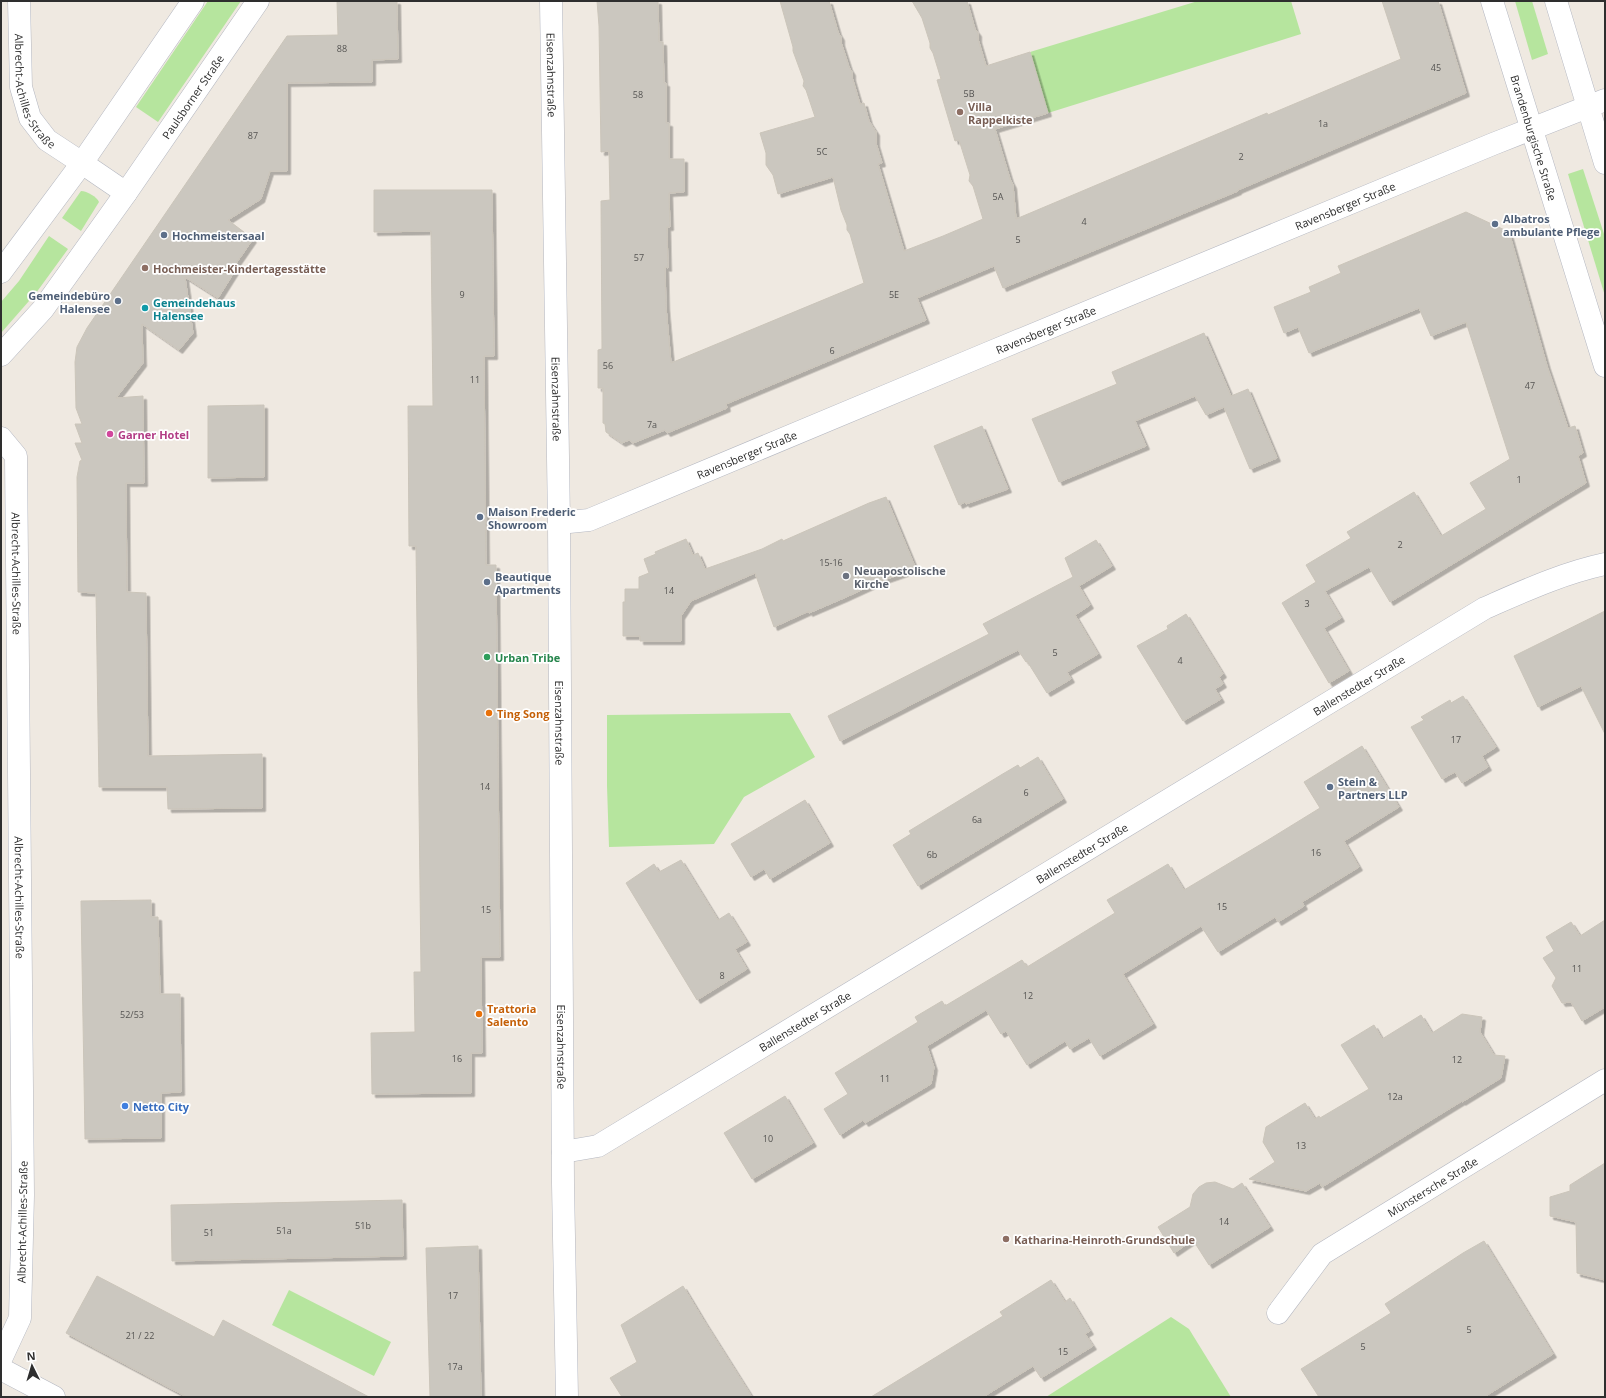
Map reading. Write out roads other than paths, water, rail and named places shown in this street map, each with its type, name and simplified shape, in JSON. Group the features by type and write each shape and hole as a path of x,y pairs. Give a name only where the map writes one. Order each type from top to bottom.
{"street":[{"name":"Albrecht-Achilles-Straße","path":"20,1 21,87 30,118 47,140 82,163"},
{"path":"1,272 82,163 192,1"},
{"name":"Paulsborner Straße","path":"1,355 43,309 126,193 258,1"},
{"name":"Eisenzahnstraße","path":"552,1 559,523 563,1152 567,1397"},
{"name":"Brandenburgische Straße","path":"1492,1 1605,366"},
{"path":"1556,1 1596,103 1605,163"},
{"name":"Ravensberger Straße","path":"559,523 589,520 1596,103"},
{"path":"82,163 126,193"},
{"name":"Albrecht-Achilles-Straße","path":"1,438 16,456 23,1195 20,1318 1,1359"},
{"name":"Ballenstedter Straße","path":"563,1152 598,1146 1485,608 1534,586 1589,567 1605,564"},
{"name":"Münstersche Straße","path":"1278,1313 1322,1254 1605,1080"},
{"path":"1,1369 54,1397"}],"place":[{"name":"Villa Rappelkiste","path":"960,112"},
{"name":"Albatros ambulante Pflege","path":"1495,224"},
{"name":"Hochmeistersaal","path":"164,235"},
{"name":"Hochmeister-Kindertagesstätte","path":"145,268"},
{"name":"Gemeindebüro Halensee","path":"118,301"},
{"name":"Gemeindehaus Halensee","path":"145,308"},
{"name":"Garner Hotel","path":"110,434"},
{"name":"Maison Frederic Showroom","path":"480,517"},
{"name":"Neuapostolische Kirche","path":"846,576"},
{"name":"Beautique Apartments","path":"487,582"},
{"name":"Urban Tribe","path":"487,657"},
{"name":"Ting Song","path":"489,713"},
{"name":"Stein & Partners LLP","path":"1330,787"},
{"name":"Trattoria Salento","path":"479,1014"},
{"name":"Netto City","path":"125,1106"},
{"name":"Katharina-Heinroth-Grundschule","path":"1006,1239"}]}
